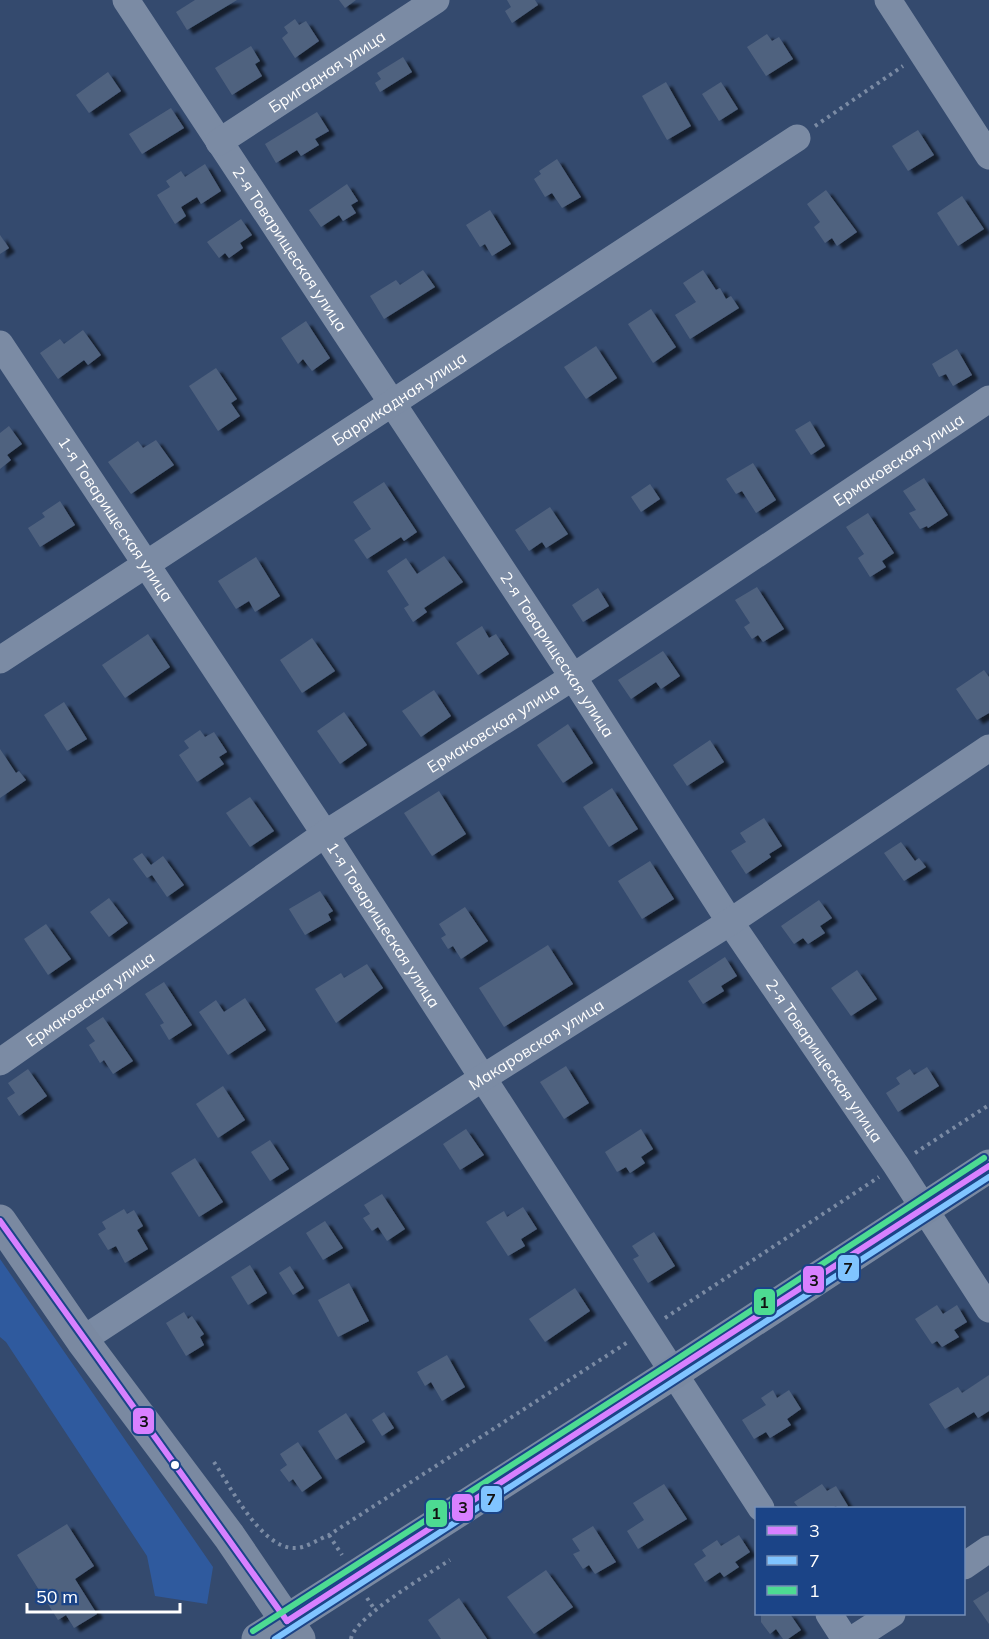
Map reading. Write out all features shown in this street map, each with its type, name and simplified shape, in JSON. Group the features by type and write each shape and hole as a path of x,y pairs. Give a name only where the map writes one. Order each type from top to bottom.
{"main road":[{"path":"258,1639 293,1630 673,1373 989,1166"},
{"path":"0,1221 82,1340 229,1536 293,1630"}],"street":[{"name":"2-я Товарищеская улица","path":"126,0 573,677 730,922 896,1166 989,1309"},
{"name":"Бригадная улица","path":"219,142 436,0"},
{"path":"888,0 989,156"},
{"name":"Баррикадная улица","path":"0,660 144,563 797,138"},
{"name":"1-я Товарищеская улица","path":"0,344 325,834 759,1507"},
{"name":"Ермаковская улица","path":"0,1062 325,834 573,677 989,399"},
{"name":"Макаровская улица","path":"82,1340 481,1079 730,922 989,748"},
{"path":"965,1565 989,1549"},
{"path":"829,1615 845,1639"},
{"path":"854,1639 890,1615"}],"path":[{"path":"797,138 922,52"},
{"path":"214,1462 256,1525 279,1545 295,1549 329,1535 989,1105"},
{"path":"351,1639 352,1634 375,1610 450,1560"}],"shaded area":[{"path":"0,1259 213,1567 207,1604 155,1596 147,1556 6,1342 0,1337"}],"building":[{"path":"195,0 237,0 187,30 176,12"},
{"path":"339,0 356,0 345,8"},
{"path":"507,0 535,0 538,5 512,23 505,11 511,7"},
{"path":"295,19 299,25 306,21 319,41 295,58 282,38 288,33 284,27"},
{"path":"767,34 772,41 779,37 793,59 766,76 747,47"},
{"path":"251,46 260,61 255,64 262,76 232,95 215,68"},
{"path":"403,57 412,72 380,92 375,83 381,79 377,73"},
{"path":"108,72 121,91 89,113 76,95"},
{"path":"666,82 691,126 667,140 642,96"},
{"path":"721,82 738,109 719,121 702,94"},
{"path":"171,108 184,128 142,154 129,134"},
{"path":"317,112 329,131 315,139 319,145 301,156 297,150 276,163 265,144"},
{"path":"918,130 934,155 908,171 892,146"},
{"path":"557,159 581,197 562,208 552,193 545,197 534,179 541,174 539,171"},
{"path":"205,164 221,191 201,204 197,197 181,207 186,216 175,224 157,195 170,187 166,181 181,171 185,177"},
{"path":"347,184 358,201 351,205 356,213 343,221 339,215 321,227 309,210"},
{"path":"826,190 857,232 837,246 832,238 825,243 814,227 820,222 807,204"},
{"path":"962,196 984,229 958,246 937,213"},
{"path":"490,210 511,244 492,256 485,244 480,247 466,225"},
{"path":"241,219 252,235 240,243 243,248 229,258 225,253 219,258 207,242"},
{"path":"0,235 9,248 0,254"},
{"path":"423,270 435,287 384,319 370,296 396,280 400,285"},
{"path":"703,270 716,290 720,288 726,299 731,296 739,308 690,339 675,315 696,302 683,283"},
{"path":"651,309 676,347 653,363 628,324"},
{"path":"306,321 330,358 312,371 303,359 298,364 281,338"},
{"path":"83,330 101,355 88,365 84,360 58,379 40,353 60,339 64,344"},
{"path":"596,346 617,378 586,399 564,367"},
{"path":"957,349 972,375 953,386 946,374 939,377 932,364"},
{"path":"216,368 237,399 231,403 240,416 218,431 189,386"},
{"path":"810,421 825,446 811,455 795,430"},
{"path":"9,426 22,444 7,455 11,460 0,469 0,433"},
{"path":"156,440 174,465 131,494 108,462 138,441 143,448"},
{"path":"753,463 776,500 756,513 742,491 736,494 726,479"},
{"path":"924,478 948,515 928,528 927,526 920,529 909,513 916,510 903,491"},
{"path":"384,482 417,532 404,541 401,537 367,559 354,540 371,529 353,502"},
{"path":"650,484 660,499 641,512 631,497"},
{"path":"60,501 75,525 40,547 28,528 45,517 42,513"},
{"path":"550,507 568,534 546,548 542,542 529,551 515,530"},
{"path":"868,513 894,553 882,561 886,567 870,577 858,558 864,554 846,527"},
{"path":"444,556 463,582 424,608 427,612 413,622 404,608 409,605 387,571 406,558 417,574"},
{"path":"256,557 280,596 255,612 249,601 236,609 218,581"},
{"path":"757,587 784,629 763,642 758,635 752,639 744,627 750,623 735,600"},
{"path":"598,588 609,606 583,622 572,605"},
{"path":"482,626 489,638 496,634 509,654 478,675 456,643"},
{"path":"148,634 170,667 125,698 102,665"},
{"path":"312,638 335,671 302,693 280,660"},
{"path":"663,651 680,676 661,689 656,682 631,699 618,680"},
{"path":"984,670 989,677 989,713 977,720 956,689"},
{"path":"434,690 451,716 421,737 402,711"},
{"path":"64,702 87,739 67,751 44,715"},
{"path":"344,712 367,745 340,764 317,731"},
{"path":"568,724 593,763 563,783 537,745"},
{"path":"200,730 205,737 214,732 227,752 219,757 224,764 197,782 179,755 189,748 184,741"},
{"path":"710,740 724,762 687,786 673,765"},
{"path":"0,749 16,773 19,771 26,780 0,798"},
{"path":"612,788 638,829 609,847 583,807"},
{"path":"439,791 466,834 432,856 404,813"},
{"path":"250,797 274,831 250,847 226,813"},
{"path":"764,818 782,846 769,854 771,857 746,874 731,851 746,842 740,833"},
{"path":"901,842 915,861 919,858 926,867 904,881 884,853"},
{"path":"142,853 151,865 163,856 184,885 167,897 152,875 147,878 133,859"},
{"path":"650,861 674,899 642,919 618,881"},
{"path":"320,891 333,911 328,914 331,920 305,935 289,909"},
{"path":"109,898 128,923 109,937 90,912"},
{"path":"819,900 832,918 820,926 825,933 808,944 803,938 794,944 781,926"},
{"path":"465,907 488,941 461,959 453,946 448,949 441,938 446,935 439,924"},
{"path":"46,924 71,959 48,975 24,939"},
{"path":"548,945 573,984 504,1027 479,988"},
{"path":"725,957 737,976 721,986 724,991 703,1004 688,981"},
{"path":"367,964 383,988 336,1023 315,989 341,973 344,978"},
{"path":"857,970 877,999 851,1016 831,988"},
{"path":"164,982 192,1025 169,1040 160,1025 164,1023 145,994"},
{"path":"245,998 266,1030 228,1055 199,1012 216,1000 224,1012"},
{"path":"103,1017 133,1061 113,1074 104,1060 100,1063 89,1045 95,1041 86,1028"},
{"path":"566,1066 589,1103 564,1119 540,1082"},
{"path":"927,1067 939,1086 898,1112 886,1093 900,1084 896,1078 910,1069 914,1075"},
{"path":"28,1069 47,1096 19,1116 7,1098 15,1093 8,1083"},
{"path":"223,1086 245,1120 218,1138 196,1104"},
{"path":"466,1129 484,1155 460,1170 443,1144"},
{"path":"641,1129 653,1149 641,1157 645,1163 630,1173 626,1167 617,1172 605,1152"},
{"path":"270,1140 289,1169 270,1181 251,1152"},
{"path":"195,1158 223,1202 199,1217 171,1173"},
{"path":"382,1194 405,1229 387,1241 378,1227 372,1231 363,1218 370,1214 364,1205"},
{"path":"523,1207 537,1229 521,1239 525,1246 508,1256 486,1222 504,1211 507,1217"},
{"path":"124,1209 127,1214 134,1210 143,1226 137,1230 148,1249 125,1263 116,1246 108,1250 98,1234 106,1229 102,1222"},
{"path":"325,1221 343,1248 323,1260 306,1233"},
{"path":"654,1232 675,1266 648,1283 633,1259 639,1256 632,1246"},
{"path":"250,1265 267,1293 248,1305 231,1277"},
{"path":"290,1266 304,1288 293,1295 279,1273"},
{"path":"349,1283 369,1321 338,1337 318,1300"},
{"path":"575,1288 590,1311 545,1342 529,1319"},
{"path":"937,1305 943,1314 957,1305 967,1322 954,1330 959,1337 942,1347 937,1341 932,1344 915,1319"},
{"path":"184,1312 188,1319 192,1316 204,1334 200,1337 204,1345 186,1356 166,1323"},
{"path":"447,1355 465,1387 442,1401 431,1382 425,1386 417,1372"},
{"path":"989,1375 989,1411 978,1418 974,1412 945,1429 929,1404 958,1387 962,1393"},
{"path":"773,1390 777,1398 789,1390 801,1409 787,1419 791,1425 770,1438 766,1432 754,1439 742,1420 766,1405 761,1398"},
{"path":"384,1412 394,1428 382,1436 372,1420"},
{"path":"346,1413 365,1442 336,1460 318,1431"},
{"path":"298,1442 322,1478 302,1492 293,1479 289,1482 280,1470 287,1465 280,1454"},
{"path":"664,1484 687,1519 638,1549 627,1531 644,1520 633,1503"},
{"path":"822,1484 827,1491 836,1486 848,1506 798,1507 794,1502"},
{"path":"67,1524 94,1566 75,1579 97,1614 74,1628 66,1615 58,1620 17,1555"},
{"path":"593,1526 616,1562 595,1574 589,1565 583,1569 573,1554 580,1551 572,1539"},
{"path":"739,1535 750,1552 735,1562 739,1567 724,1577 720,1572 705,1582 694,1564 706,1556 702,1550 717,1540 721,1546"},
{"path":"546,1570 573,1607 534,1634 507,1597"},
{"path":"989,1591 989,1624 973,1601"},
{"path":"459,1598 487,1639 441,1639 428,1620"},
{"path":"761,1615 791,1615 801,1630 788,1639 783,1639 776,1629 770,1634 761,1622"}],"transit line":[{"name":"1","path":"253,1631 668,1365 984,1158"},
{"name":"3","path":"287,1621 989,1166"},
{"name":"7","path":"275,1639 989,1177"},
{"name":"3","path":"0,1221 287,1621"}]}
